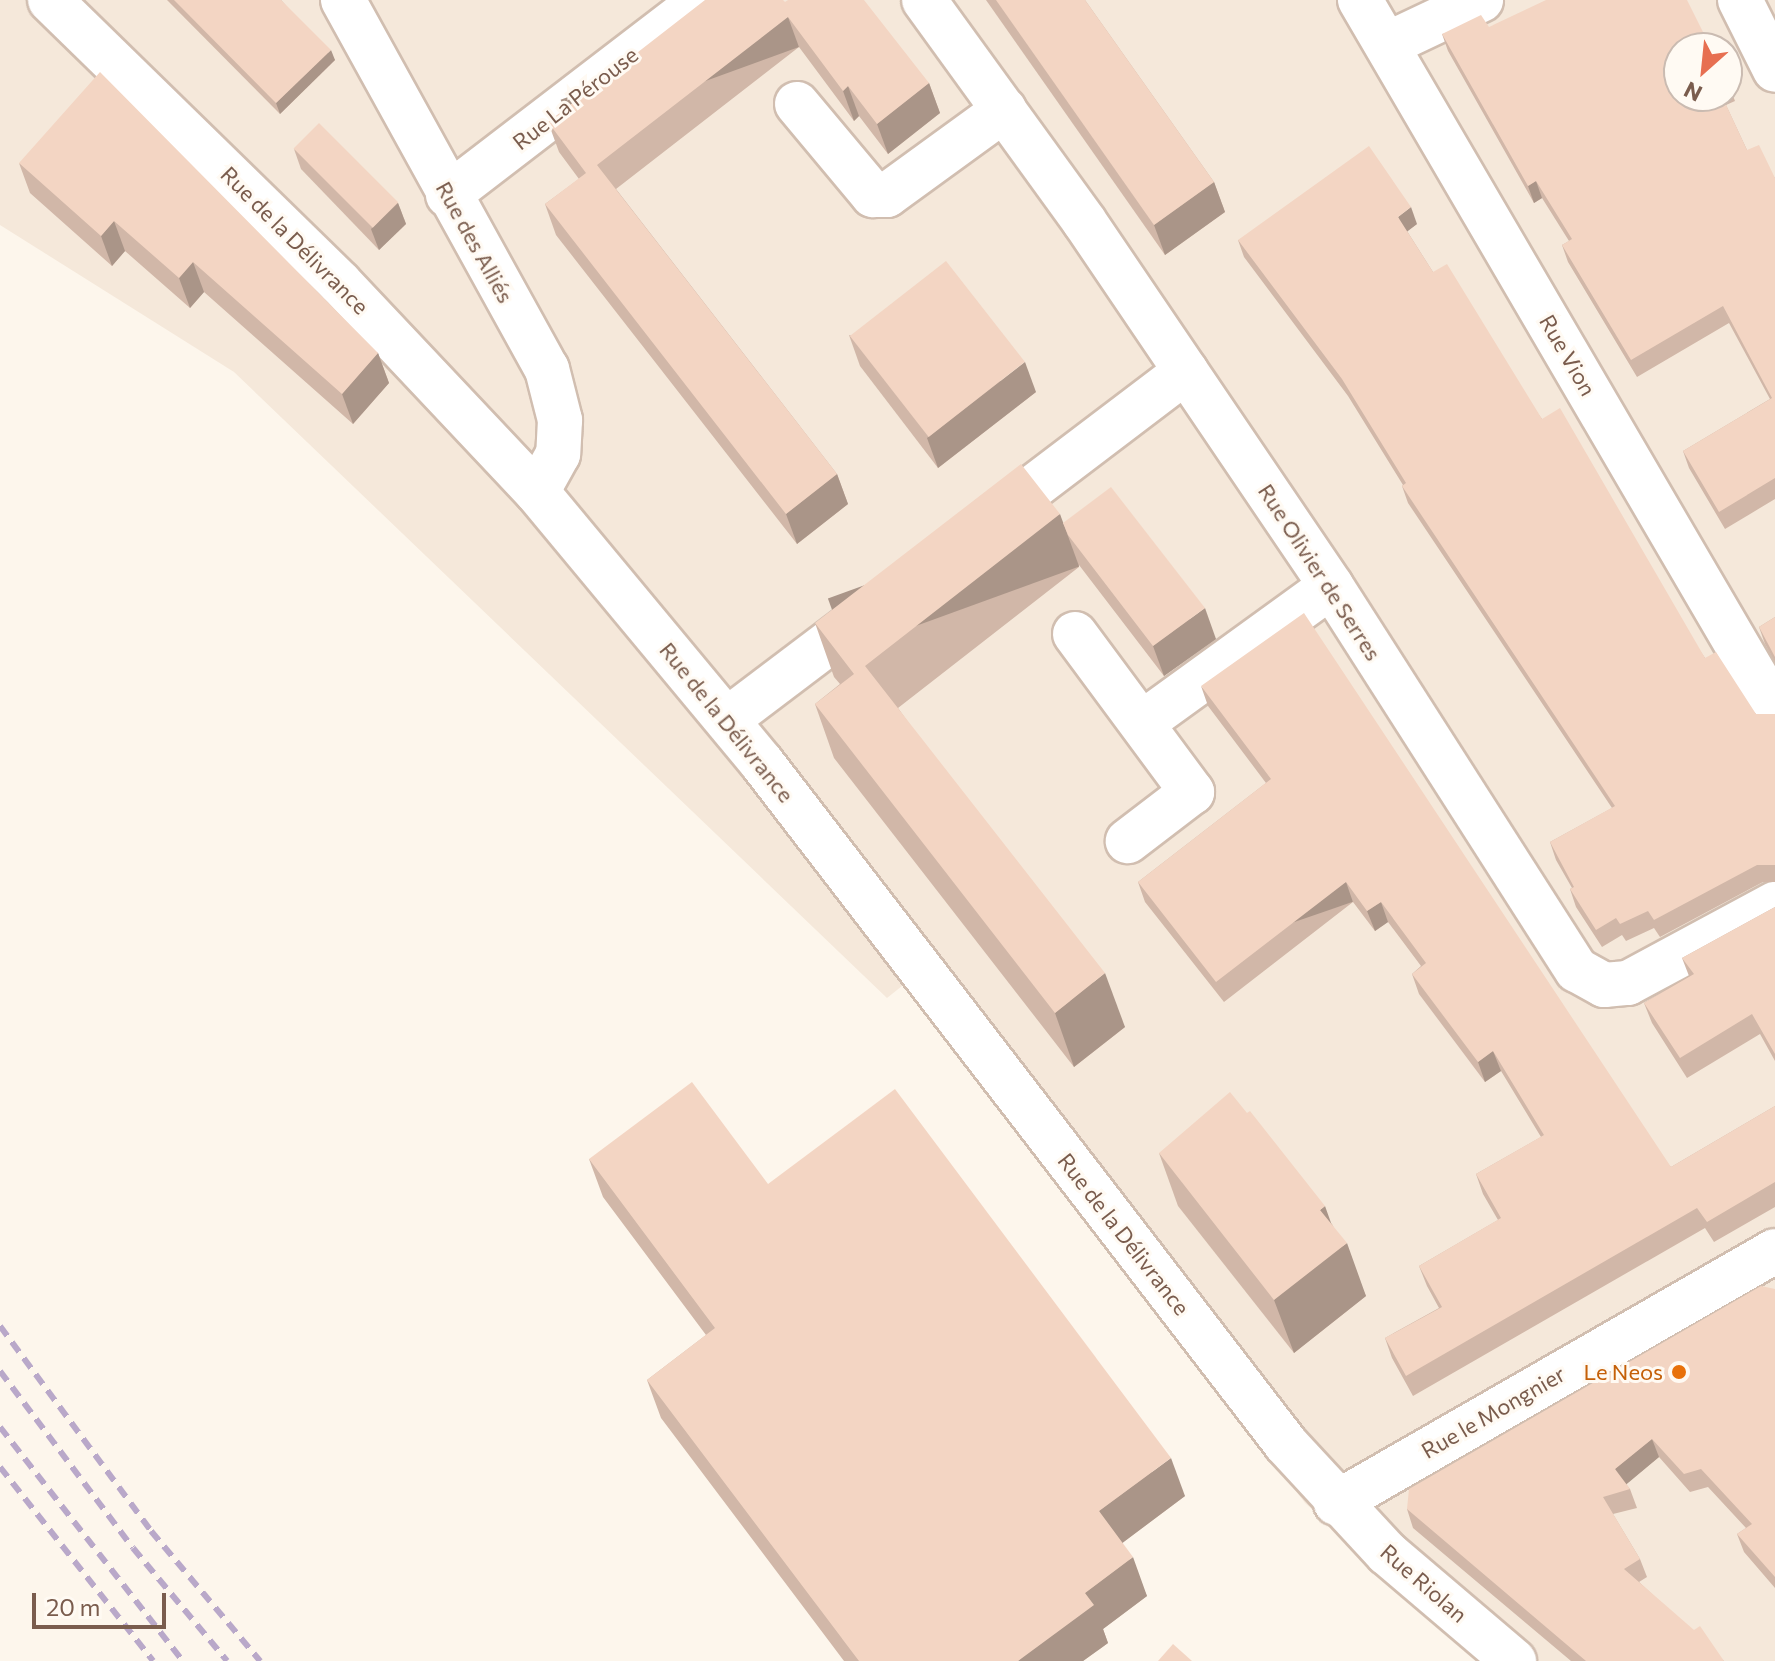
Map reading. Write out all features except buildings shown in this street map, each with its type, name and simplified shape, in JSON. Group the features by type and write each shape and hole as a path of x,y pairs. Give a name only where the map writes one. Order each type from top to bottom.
{"street":[{"name":"Rue de la Délivrance","path":"50,0 339,282 537,492 728,719 1336,1503"},
{"name":"Rue des Alliés","path":"343,0 448,195 547,369 560,420 558,454 537,492"},
{"name":"Rue La Pérouse","path":"448,195 702,0"},
{"name":"Rue Olivier de Serres","path":"924,0 1186,371 1331,586 1577,970 1604,985 1628,983 1775,904"},
{"name":"Rue Vion","path":"1360,0 1775,710"},
{"path":"1388,44 1481,0"},
{"path":"1740,0 1775,70"},
{"path":"797,104 873,195 887,195 1004,110"},
{"path":"957,545 1186,371"},
{"path":"728,719 906,584"},
{"path":"1142,723 1331,586"},
{"path":"1075,634 1192,792 1128,841"},
{"name":"Rue le Mongnier","path":"1336,1503 1775,1251"},
{"name":"Rue Riolan","path":"1336,1503 1514,1661"}],"shaded area":[{"path":"0,0 1775,0 1775,1661 1486,1661 1305,1503 912,978 887,998 234,372 0,225"}],"railway":[{"path":"0,1326 151,1531 260,1661"},
{"path":"0,1371 133,1548 227,1661"},
{"path":"0,1427 183,1661"},
{"path":"0,1467 153,1661"}],"place":[{"name":"Le Neos","path":"1679,1372"}]}
